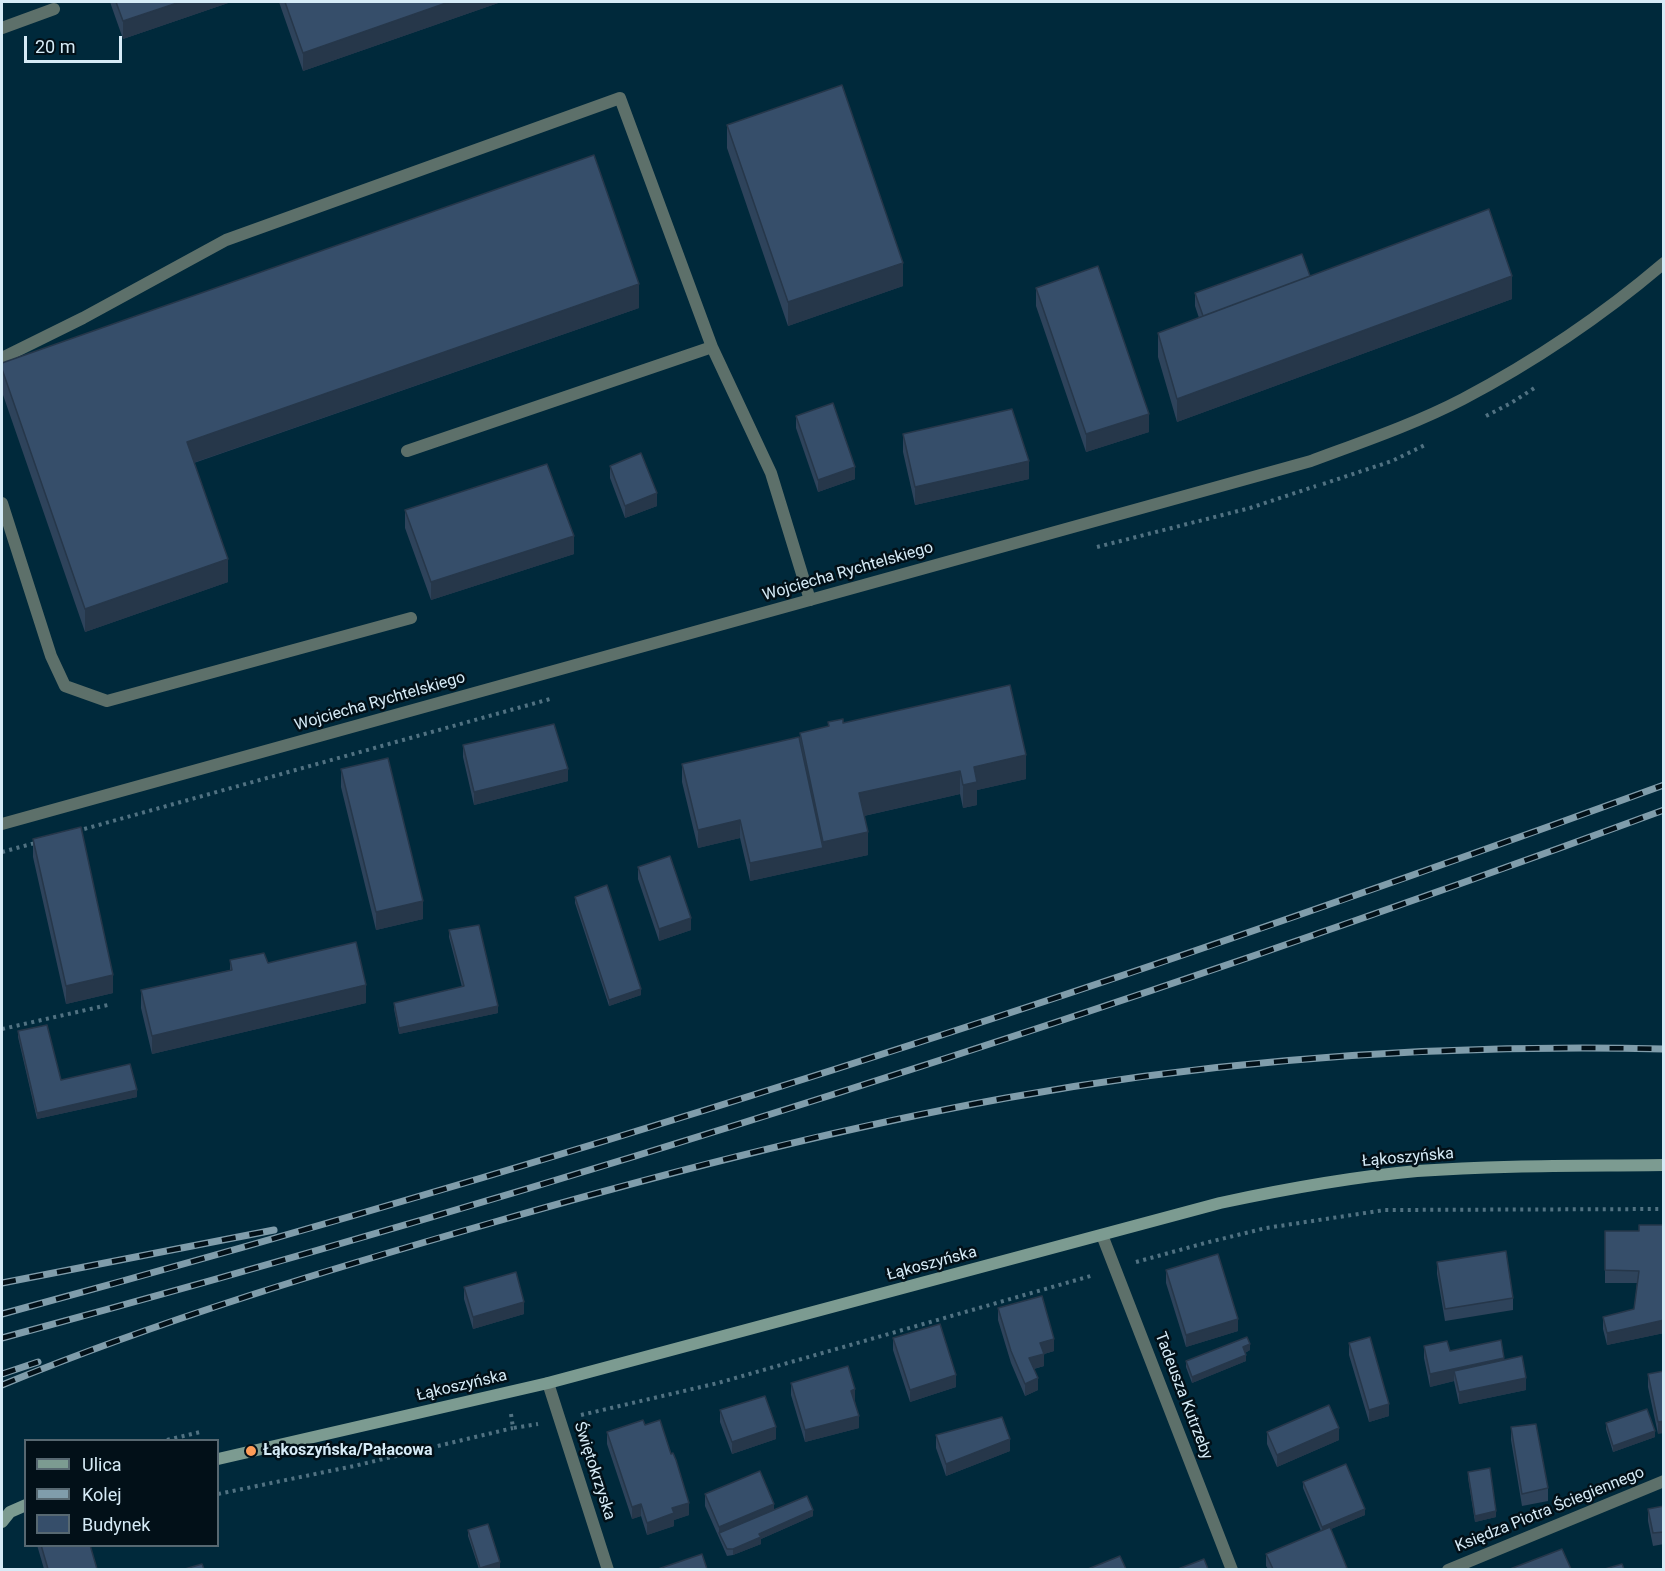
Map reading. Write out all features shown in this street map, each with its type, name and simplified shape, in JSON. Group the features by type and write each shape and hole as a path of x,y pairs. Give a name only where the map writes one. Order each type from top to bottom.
{"street":[{"path":"2,28 54,9"},
{"path":"2,358 83,318 226,240 620,98 712,346 771,473 810,600"},
{"name":"Wojciecha Rychtelskiego","path":"2,824 1311,461 1379,436 1462,399 1545,352 1664,262"},
{"path":"407,451 712,346"},
{"path":"2,503 51,656 65,686 107,701 411,618"},
{"name":"Łąkoszyńska","path":"219,1459 548,1383 1220,1203 1307,1185 1417,1172 1664,1165"},
{"name":"Tadeusza Kutrzeby","path":"1102,1235 1232,1569"},
{"name":"Świętokrzyska","path":"548,1383 608,1569"},
{"name":"Księdza Piotra Ściegiennego","path":"1448,1569 1664,1481"},
{"path":"2,1522 10,1512 24,1506"}],"path":[{"path":"2,1029 108,1005"},
{"path":"219,1494 354,1466 718,1383 1115,1268 1266,1228 1384,1210 1664,1209"},
{"path":"506,1392 513,1428"},
{"path":"170,1439 200,1432"}],"building":[{"path":"116,2 180,2 123,21"},
{"path":"285,2 449,2 303,53"},
{"path":"842,85 903,263 788,302 727,125"},
{"path":"594,155 639,284 187,442 228,559 85,609 2,369 2,363"},
{"path":"1489,209 1512,276 1177,399 1158,333"},
{"path":"1302,254 1310,276 1203,316 1195,293"},
{"path":"1098,266 1149,414 1086,434 1036,288"},
{"path":"833,403 855,467 818,480 796,416"},
{"path":"1012,409 1029,461 915,487 903,434"},
{"path":"641,453 657,493 625,506 610,466"},
{"path":"547,464 574,536 431,582 405,510"},
{"path":"1010,685 1026,755 974,767 977,782 963,785 960,771 859,793 868,832 823,842 800,733 829,726 828,722 843,719 843,723"},
{"path":"554,724 568,769 474,792 463,745"},
{"path":"799,737 823,848 750,863 740,820 698,830 682,764"},
{"path":"388,758 423,901 376,912 341,769"},
{"path":"81,827 113,975 66,986 33,839"},
{"path":"670,856 691,918 659,929 638,867"},
{"path":"607,885 641,989 609,1000 575,897"},
{"path":"479,925 498,1006 399,1028 394,1003 464,986 449,930"},
{"path":"356,942 366,985 152,1036 141,990 232,970 230,960 264,953 268,963"},
{"path":"47,1025 61,1080 130,1064 137,1090 37,1113 18,1031"},
{"path":"1639,1225 1664,1225 1664,1320 1607,1333 1603,1317 1634,1309 1639,1271 1605,1270 1605,1231 1639,1231"},
{"path":"1506,1251 1513,1298 1445,1309 1437,1262"},
{"path":"1218,1254 1238,1319 1186,1335 1166,1270"},
{"path":"516,1272 524,1302 473,1317 464,1287"},
{"path":"1042,1296 1054,1339 1040,1343 1044,1354 1029,1358 1038,1378 1025,1384 1011,1351 998,1308"},
{"path":"940,1324 956,1375 910,1390 893,1338"},
{"path":"1247,1337 1250,1344 1243,1347 1246,1355 1192,1377 1186,1361"},
{"path":"1370,1337 1389,1404 1369,1410 1349,1343"},
{"path":"1501,1340 1504,1358 1430,1374 1424,1346 1447,1341 1450,1351"},
{"path":"1522,1356 1526,1378 1459,1392 1454,1371"},
{"path":"848,1366 855,1389 851,1391 859,1416 805,1430 791,1383"},
{"path":"1664,1371 1664,1421 1658,1422 1648,1374"},
{"path":"765,1396 776,1427 732,1442 720,1410"},
{"path":"1329,1405 1339,1428 1277,1455 1267,1432"},
{"path":"1647,1409 1655,1431 1613,1446 1606,1423"},
{"path":"1002,1417 1010,1439 946,1464 936,1435"},
{"path":"643,1420 645,1425 660,1420 671,1454 673,1453 676,1460 689,1503 672,1508 674,1513 647,1523 641,1504 632,1507 607,1432"},
{"path":"1536,1424 1548,1488 1522,1494 1511,1427"},
{"path":"1346,1464 1365,1509 1322,1527 1303,1482"},
{"path":"1490,1468 1496,1511 1475,1516 1468,1472"},
{"path":"760,1471 774,1504 719,1527 705,1494"},
{"path":"807,1496 813,1510 759,1534 761,1537 733,1549 727,1549 719,1533"},
{"path":"1664,1506 1664,1532 1653,1533 1648,1509"},
{"path":"488,1524 500,1562 480,1568 468,1530"},
{"path":"1330,1527 1347,1568 1273,1569 1266,1554"},
{"path":"42,1547 91,1547 97,1569 48,1569"},
{"path":"1562,1549 1571,1569 1510,1569"},
{"path":"702,1554 707,1569 658,1569"},
{"path":"1120,1556 1126,1569 1088,1569"},
{"path":"1204,1559 1208,1569 1178,1569"},
{"path":"202,1564 204,1569 185,1569"},
{"path":"1622,1564 1624,1569 1605,1569"}],"railway":[{"path":"2,1314 478,1179 833,1070 1219,943 1664,785"},
{"path":"2,1338 422,1220 839,1093 1253,956 1664,810"},
{"path":"2,1385 124,1338 247,1296 435,1239 687,1169 942,1110 1087,1084 1169,1073 1333,1057 1499,1049 1664,1049"},
{"path":"2,1283 274,1230"},
{"path":"2,1374 38,1362"}],"place":[{"name":"Łąkoszyńska/Pałacowa","path":"251,1451"}]}
